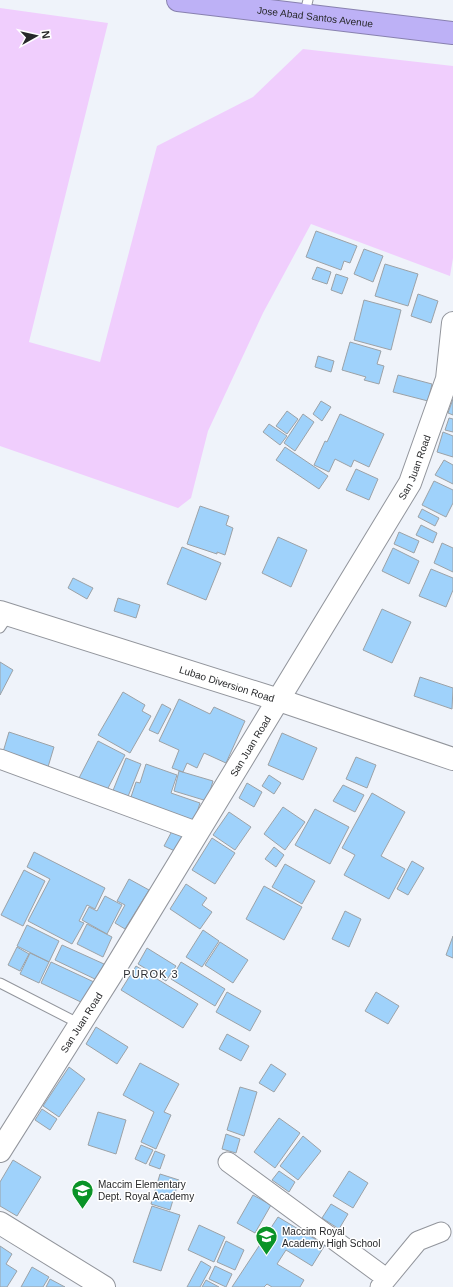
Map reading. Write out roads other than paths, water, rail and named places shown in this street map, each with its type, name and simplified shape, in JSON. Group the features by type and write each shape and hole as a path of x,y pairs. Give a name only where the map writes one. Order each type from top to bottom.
{"highway":[{"name":"Jose Abad Santos Avenue","path":"178,0 306,8 453,33"}],"street":[{"name":"San Juan Road","path":"0,1151 198,832 410,483 447,379 453,323"},
{"name":"Lubao Diversion Road","path":"3,619 279,700 453,759"},
{"path":"0,759 198,832"},
{"path":"228,1162 383,1282 418,1241 441,1232"},
{"path":"0,1223 104,1287"}],"lane":[{"path":"0,982 80,1024"}],"place":[{"name":"Maccim Elementary Dept. Royal Academy","path":"82,1210"},
{"name":"Maccim Royal Academy High School","path":"266,1256"}],"district":[{"name":"PUROK 3","path":"151,974"}]}
